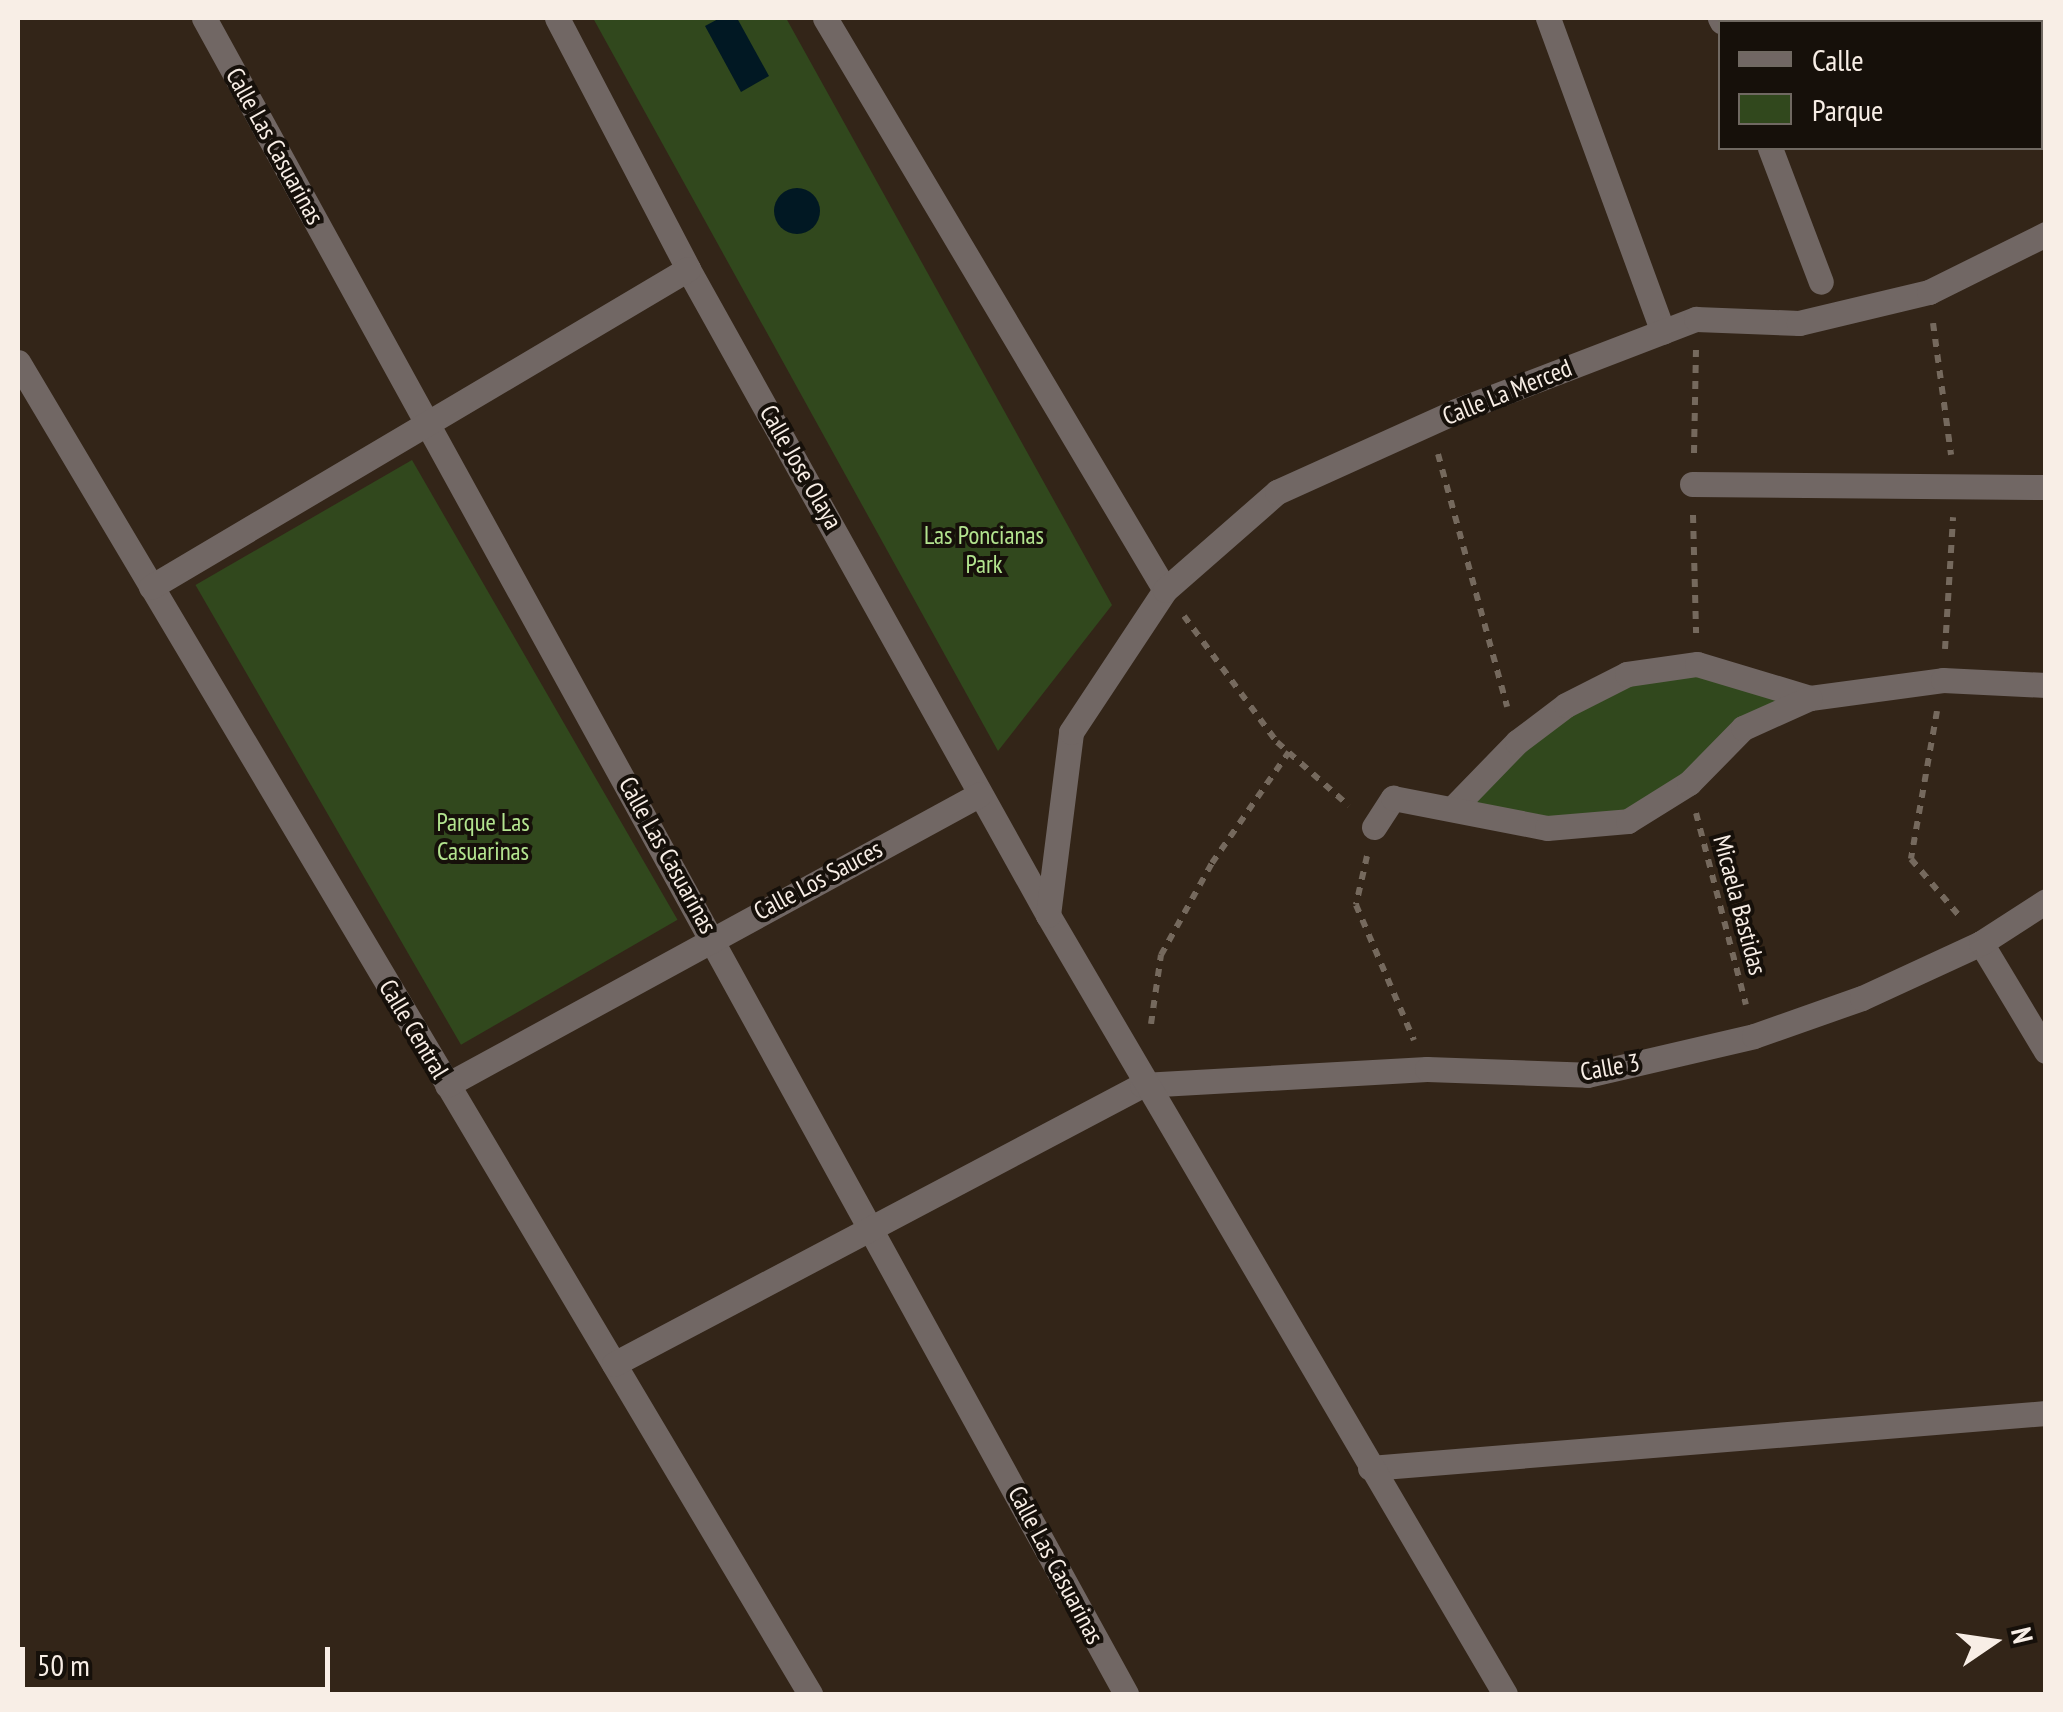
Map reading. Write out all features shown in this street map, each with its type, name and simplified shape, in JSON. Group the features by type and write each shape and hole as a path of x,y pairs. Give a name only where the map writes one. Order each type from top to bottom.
{"street":[{"name":"Calle Las Casuarinas","path":"204,18 874,1228 1126,1694"},
{"name":"Calle Jose Olaya","path":"557,18 688,269 1142,1085 1505,1694"},
{"path":"825,18 1165,590"},
{"path":"1548,18 1663,332"},
{"path":"1771,150 1821,282"},
{"name":"Calle La Merced","path":"1048,915 1071,732 1165,590 1276,492 1431,422 1696,319 1799,323 1929,292 2046,234"},
{"path":"152,588 688,269"},
{"name":"Calle Central","path":"18,362 810,1694"},
{"path":"1692,484 2046,487"},
{"path":"1454,807 1517,742 1566,705 1627,674 1697,664 1810,698"},
{"path":"1374,827 1393,798 1547,828 1628,821 1689,783 1743,728 1810,698 1943,680 2046,685"},
{"name":"Calle Los Sauces","path":"447,1085 712,936 980,794"},
{"name":"Calle 3","path":"1142,1085 1427,1069 1587,1075 1754,1036 1862,998 1981,943 2046,901"},
{"path":"1981,943 2046,1051"},
{"path":"614,1364 1142,1085"},
{"path":"1370,1468 2046,1414"}],"path":[{"path":"1431,422 1455,536 1517,742"},
{"path":"1165,590 1289,752 1374,827 1356,905 1427,1069"},
{"path":"1943,680 1911,859 1981,943"},
{"path":"1150,1030 1161,956 1212,863 1289,752"},
{"name":"Micaela Bastidas","path":"1689,783 1754,1036"}],"green space":[{"name":"Las Poncianas Park","path":"593,18 786,18 1112,605 998,751"},
{"name":"Parque Las Casuarinas","path":"412,460 678,920 461,1045 195,585"},
{"path":"1697,664 1810,698 1743,728 1628,821 1547,828 1454,807 1566,705"}],"water":[{"path":"720,18 737,18 769,76 741,92 705,26"},
{"path":"797,188 813,195 820,211 813,227 797,234 781,227 774,211 781,195"}]}
